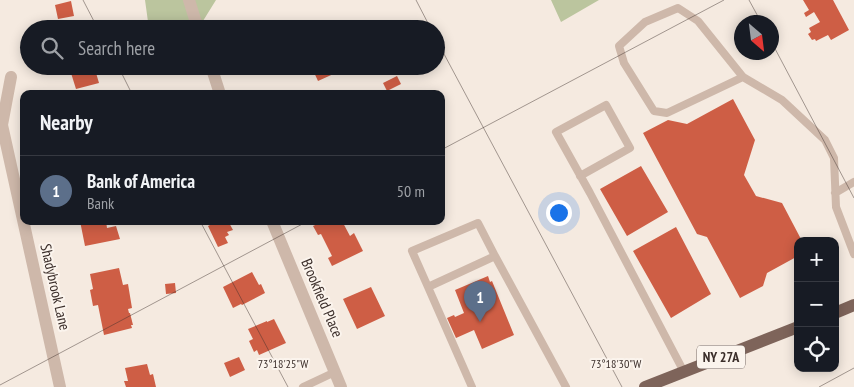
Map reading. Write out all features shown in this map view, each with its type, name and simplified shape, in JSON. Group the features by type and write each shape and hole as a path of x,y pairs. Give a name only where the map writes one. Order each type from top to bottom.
{"main road":[{"path":"839,312 854,306"},
{"name":"NY 27A","path":"645,387 659,384 684,372 794,329"}],"street":[{"path":"189,0 195,20"},
{"path":"214,75 219,90"},
{"name":"Shadybrook Lane","path":"11,77 2,125 20,206"},
{"name":"Shadybrook Lane","path":"24,225 60,387"},
{"name":"Brookfield Place","path":"274,225 341,387"}],"lane":[{"path":"743,77 667,113 654,110 624,63 619,46 645,22 678,8 698,20 743,77 782,100 824,140 834,158 836,207 854,254"},
{"path":"580,176 630,148 606,105 556,132 684,372"},
{"path":"835,193 854,182"},
{"path":"472,387 412,251 478,223 566,387"},
{"path":"428,287 495,256"},
{"path":"303,387 335,372"}],"green space":[{"path":"145,0 216,0 204,20 148,20"},
{"path":"551,0 599,0 561,22"}],"building":[{"path":"803,0 833,0 849,30 831,40 828,35 816,41 815,39 812,40 808,34 811,32 809,28 820,22 814,12 806,17 804,13 809,10"},
{"path":"71,1 74,16 58,19 55,5"},
{"path":"72,75 97,75 99,83 76,89"},
{"path":"315,75 331,75 318,81"},
{"path":"397,76 401,84 386,90 383,83"},
{"path":"733,99 755,140 744,175 756,196 782,203 800,237 794,237 794,258 767,273 763,286 740,298 707,237 697,234 643,133 668,120 687,124"},
{"path":"641,166 668,212 627,236 600,189"},
{"path":"81,225 107,225 107,228 116,226 120,239 85,246"},
{"path":"230,225 233,230 227,232 229,235 225,237 228,243 218,247 208,226"},
{"path":"344,225 350,236 354,233 363,251 332,266 328,258 332,256 321,234 318,235 313,226"},
{"path":"676,227 711,294 671,318 633,251"},
{"path":"119,268 123,285 128,284 132,308 128,309 133,325 131,325 132,328 104,335 98,305 93,306 90,290 93,289 90,274"},
{"path":"252,272 265,293 233,308 223,287"},
{"path":"488,276 490,282 492,281 514,335 482,349 474,330 456,338 447,318 464,313 455,290"},
{"path":"175,283 176,293 166,294 165,284"},
{"path":"371,287 385,316 357,329 343,299"},
{"path":"274,319 286,343 259,355 257,350 254,352 249,341 253,339 248,329"},
{"path":"239,357 245,370 230,377 224,363"},
{"path":"147,364 150,375 153,374 156,387 126,387 124,381 128,381 125,368"}],"place":[{"name":"Bank of America","path":"480,322"}]}
